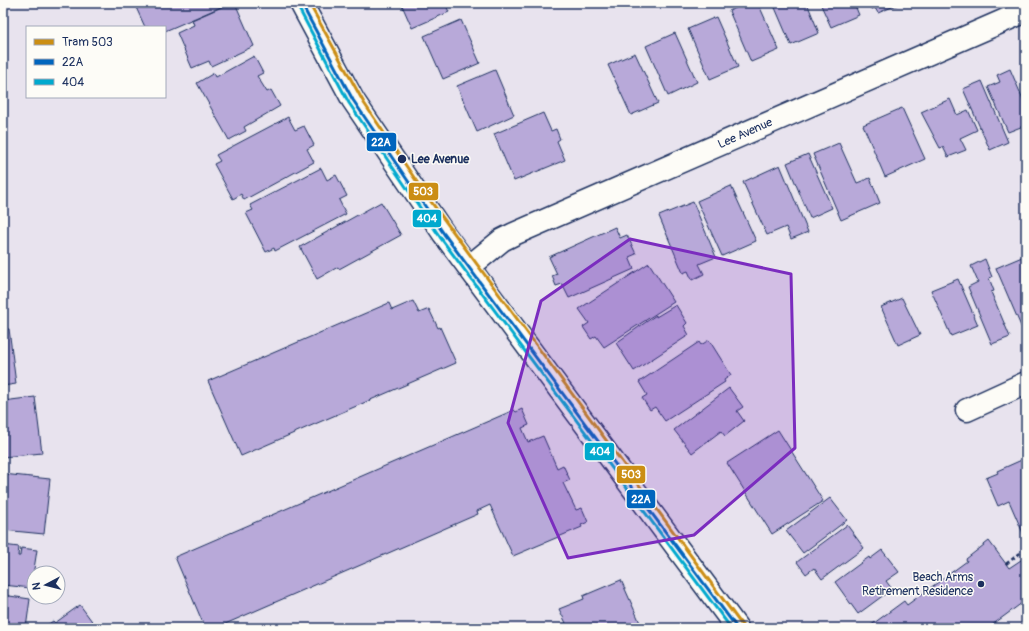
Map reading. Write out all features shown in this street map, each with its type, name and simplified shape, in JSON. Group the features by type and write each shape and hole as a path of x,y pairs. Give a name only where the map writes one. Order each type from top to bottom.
{"main road":[{"path":"301,3 353,100 404,176 737,628"},
{"name":"Lee Avenue","path":"470,267 502,240 514,234 1026,11"},
{"path":"967,410 1026,383"}],"path":[{"path":"1006,564 1024,550 1026,553"}],"highlighted area":[{"path":"630,239 791,274 795,448 694,535 568,558 508,423 541,301"}],"building":[{"path":"134,3 230,3 166,31 166,26 145,26"},
{"path":"231,3 235,3 254,46 211,66 209,61 192,68 177,33 194,25 192,20"},
{"path":"401,3 445,3 449,12 412,28"},
{"path":"747,3 758,3 779,50 751,62 729,11"},
{"path":"773,3 807,3 819,33 791,45"},
{"path":"820,3 854,3 859,15 831,27"},
{"path":"869,3 899,4 878,13 875,8 872,9"},
{"path":"716,17 738,67 710,79 688,29"},
{"path":"461,20 480,63 443,79 424,36"},
{"path":"675,33 697,82 668,96 646,46"},
{"path":"635,53 658,103 631,115 608,65"},
{"path":"254,56 263,73 257,76 267,92 271,90 280,106 244,127 246,131 229,140 197,83 214,73 216,77"},
{"path":"1026,62 1026,74 1022,64"},
{"path":"1010,69 1026,106 1026,125 1008,132 988,87 1000,82 997,75"},
{"path":"495,70 514,115 477,132 457,86"},
{"path":"982,81 1008,142 990,150 963,89"},
{"path":"950,99 957,115 968,110 977,130 960,138 966,150 948,157 943,147 940,148 921,112"},
{"path":"902,108 925,159 885,177 863,125"},
{"path":"543,113 551,131 556,129 560,139 557,141 565,160 514,181 494,134"},
{"path":"288,117 295,130 304,126 314,145 307,149 314,162 244,200 241,194 233,199 214,164 220,161 216,155"},
{"path":"839,143 857,183 870,178 880,203 841,220 813,154"},
{"path":"808,154 832,208 810,218 787,163"},
{"path":"780,165 808,232 791,239 786,227 767,235 743,182"},
{"path":"321,168 327,180 336,175 347,196 339,200 346,214 275,251 274,248 266,252 246,213 253,210 250,205"},
{"path":"731,186 756,241 722,256 697,201"},
{"path":"381,202 401,235 339,269 338,267 317,279 300,247"},
{"path":"693,202 716,257 699,264 704,274 692,280 688,271 683,273 659,216"},
{"path":"615,227 620,238 627,235 636,254 629,257 634,269 569,298 562,284 556,286 552,276 557,274 549,257"},
{"path":"1022,257 1026,266 1026,329 1023,331 996,268"},
{"path":"985,259 992,277 989,278 994,291 991,292 1010,337 992,344 968,287 978,282 971,266"},
{"path":"649,263 674,302 604,347 596,336 591,339 583,327 589,323 579,309"},
{"path":"958,279 978,325 951,336 931,290"},
{"path":"902,298 920,335 898,345 881,307"},
{"path":"413,301 419,313 429,309 438,328 440,327 456,363 241,456 208,381 389,303 392,310"},
{"path":"676,305 687,323 684,326 689,335 634,371 616,343 656,315 656,317"},
{"path":"3,329 9,329 16,384 3,386"},
{"path":"709,340 731,375 724,380 725,382 665,421 655,407 650,410 642,398 647,395 639,382 699,342 701,345"},
{"path":"729,388 743,407 737,411 744,421 725,436 721,431 692,453 674,430"},
{"path":"35,397 42,453 3,457 3,401"},
{"path":"522,409 529,425 522,428 528,442 543,436 557,468 563,465 570,480 563,483 576,510 582,508 588,522 581,525 582,527 513,556 490,505 477,511 478,514 216,628 205,628 175,557 514,410 516,412"},
{"path":"778,430 823,501 772,534 727,463"},
{"path":"1026,458 1026,540 1009,501 998,506 986,478 998,473 997,471"},
{"path":"3,474 50,479 44,534 3,530"},
{"path":"830,498 847,520 803,553 786,531"},
{"path":"847,525 864,548 822,579 814,568 806,574 797,562"},
{"name":"Beach Arms Retirement Residence","path":"989,541 1009,568 1024,558 1026,561 1026,600 988,628 871,628 870,626 904,601 907,605 967,561 966,559"},
{"path":"3,545 19,547 18,556 20,556 21,548 37,550 35,565 26,565 26,587 3,585"},
{"path":"882,550 899,572 886,581 892,589 858,614 835,582 869,557 870,559"},
{"path":"621,580 641,625 645,624 647,628 553,628 566,623 559,609 584,599 583,596"},
{"path":"3,595 26,598 26,605 29,605 26,628 3,625"},
{"path":"80,605 94,624 89,628 43,628 53,621 55,623"}],"tram line":[{"name":"503","path":"309,3 364,103 421,188 744,628"}],"transit line":[{"name":"22A","path":"301,3 353,100 444,234 737,628"},
{"name":"404","path":"297,5 349,103 440,237 731,628"}],"place":[{"name":"Lee Avenue","path":"402,159"},
{"name":"Beach Arms Retirement Residence","path":"981,584"}]}
